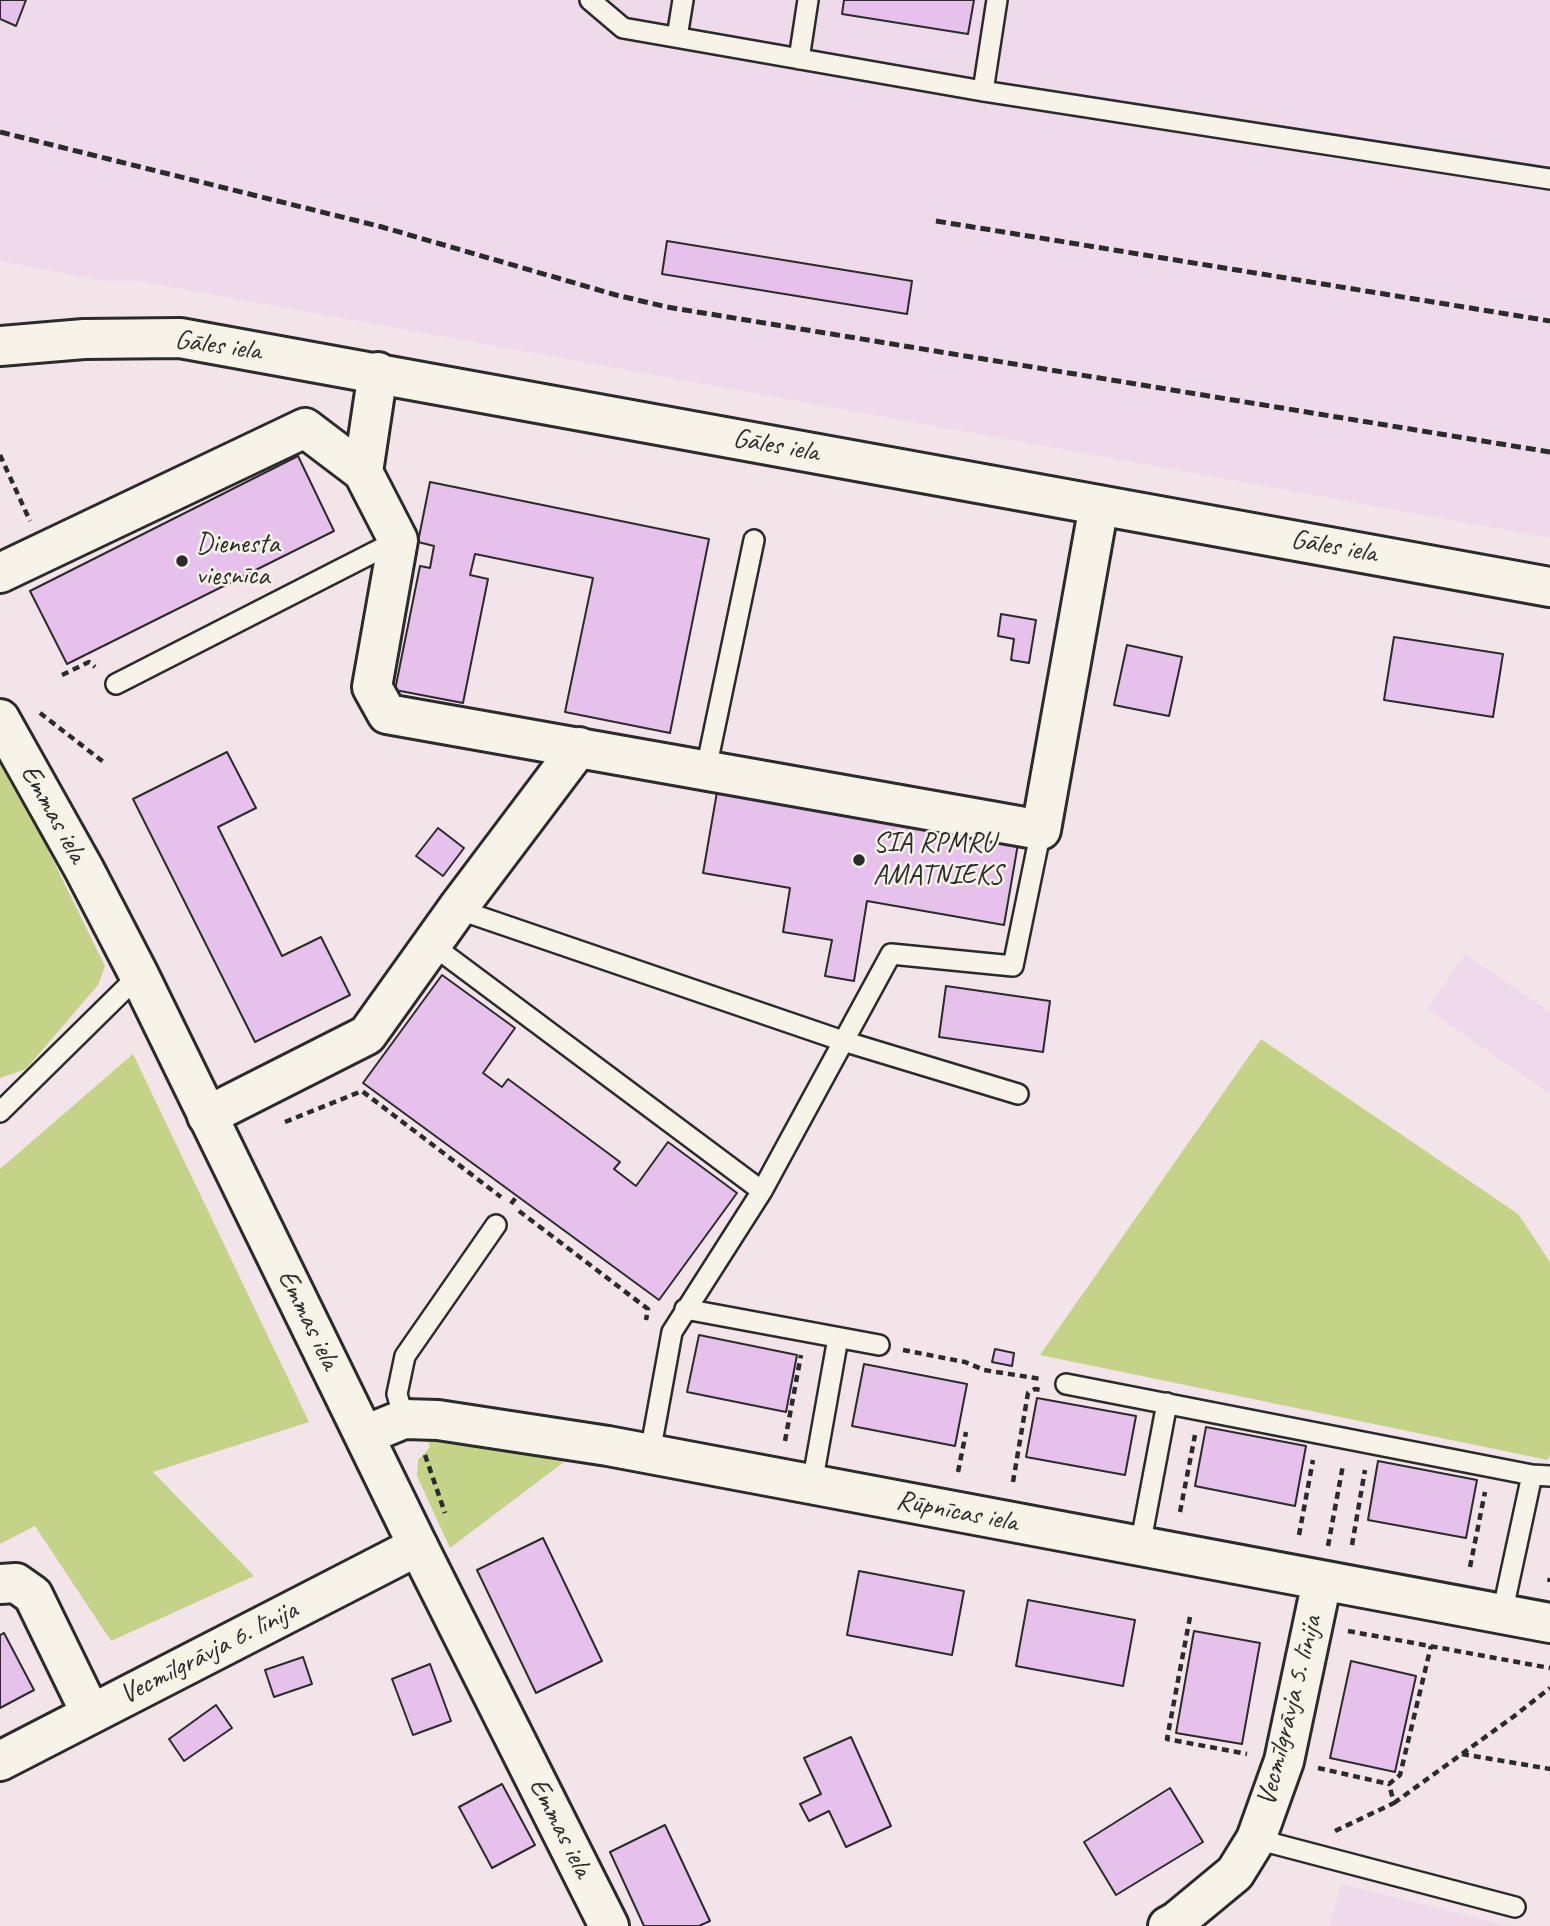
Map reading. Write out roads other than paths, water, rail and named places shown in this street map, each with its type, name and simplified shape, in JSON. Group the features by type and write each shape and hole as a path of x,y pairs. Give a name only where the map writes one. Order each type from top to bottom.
{"street":[{"name":"Gāles iela","path":"0,346 84,339 180,338 1550,587"},
{"path":"363,472 378,372"},
{"path":"0,573 305,428 363,472 398,540 372,687 387,713 1041,830 1099,505"},
{"name":"Emmas iela","path":"17,713 84,869 139,975 418,1546 609,1926"},
{"path":"207,1116 367,1035 431,944 579,747"},
{"name":"Rūpnīcas iela","path":"365,1435 404,1419 438,1420 650,1453 1550,1623"},
{"name":"Vecmīlgrāvja 6. līnija","path":"0,1761 418,1546"},
{"name":"Vecmīlgrāvja 5. līnija","path":"1168,1926 1235,1874 1256,1839 1284,1761 1322,1581"},
{"path":"0,1584 16,1583 33,1595 91,1714"}],"lane":[{"path":"590,0 623,28 983,91 1550,179"},
{"path":"677,37 683,0"},
{"path":"799,59 808,0"},
{"path":"983,91 997,0"},
{"path":"116,684 398,540"},
{"path":"706,769 754,540"},
{"path":"650,1453 672,1332 762,1191 891,954 1013,967 1041,830"},
{"path":"457,909 843,1041 1018,1094"},
{"path":"431,944 762,1191"},
{"path":"0,1112 139,975"},
{"path":"404,1419 397,1394 405,1356 496,1225"},
{"path":"685,1309 879,1345"},
{"path":"812,1484 838,1338"},
{"path":"1057,1388 1167,1404 1541,1475 1502,1614"},
{"path":"1140,1546 1167,1404"},
{"path":"1256,1839 1516,1907"}],"railway":[{"path":"0,132 382,227 616,295 667,307 1550,452"},
{"path":"936,221 1550,321"}],"place":[{"name":"Dienesta viesnīca","path":"182,561"},
{"name":"SIA RPMRU AMATNIEKS","path":"859,860"}]}
